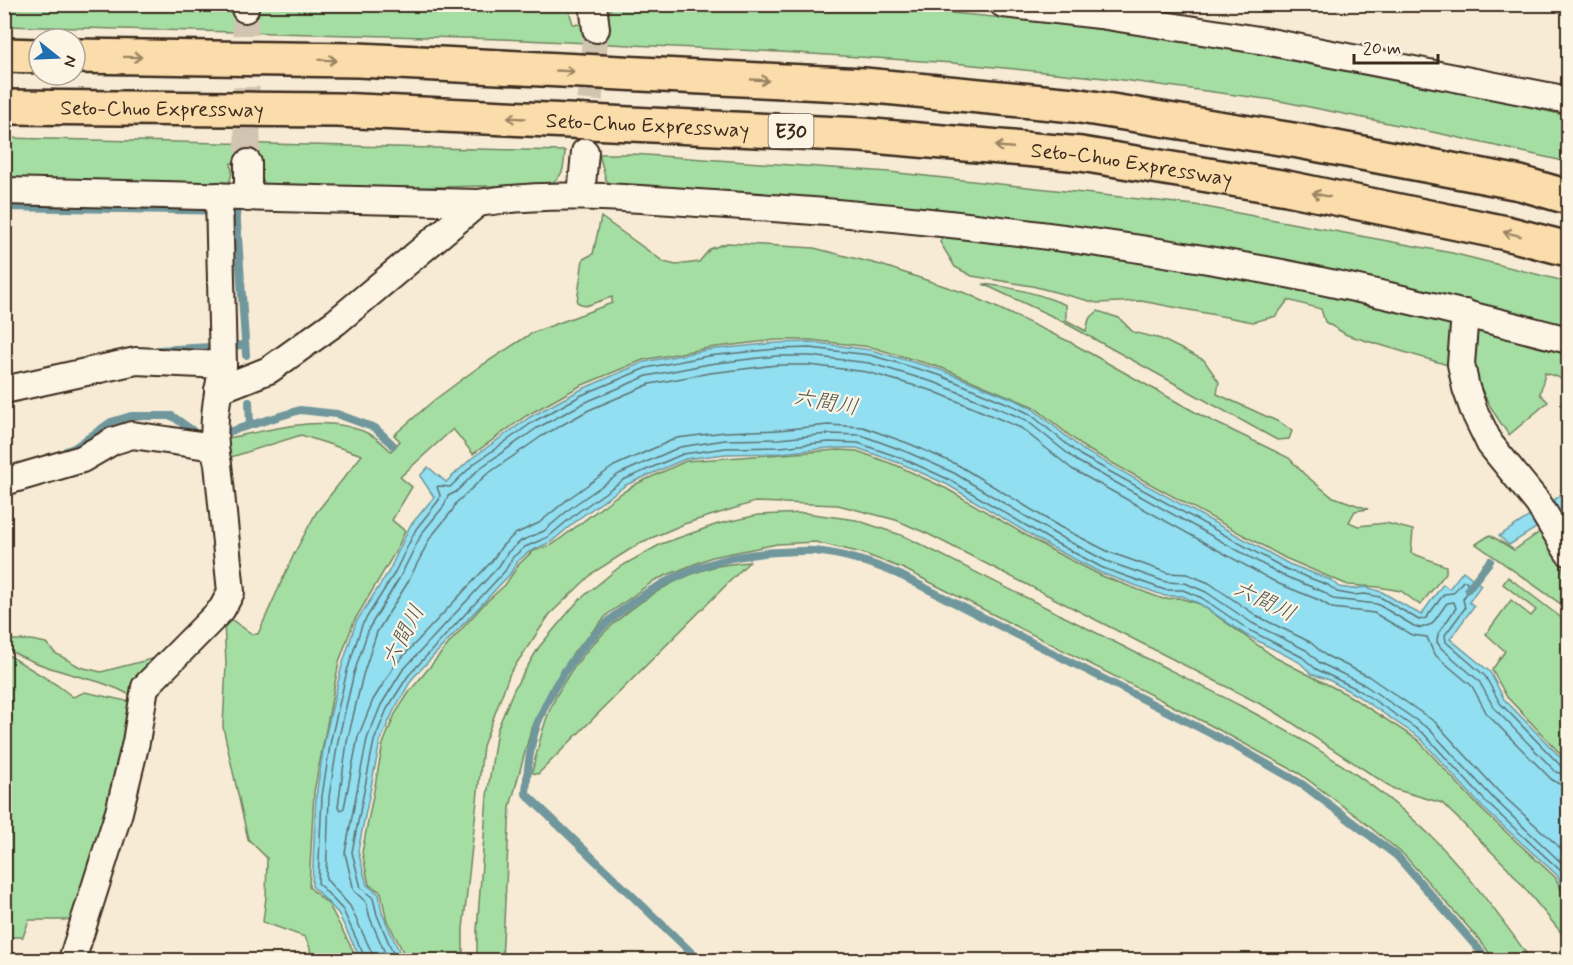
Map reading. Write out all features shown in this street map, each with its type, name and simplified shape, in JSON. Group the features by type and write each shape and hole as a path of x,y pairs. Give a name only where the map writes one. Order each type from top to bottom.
{"highway":[{"path":"4,55 27,56"},
{"name":"E30","path":"87,56 358,60 864,85 1074,105 1299,141 1520,183 1569,197"},
{"name":"Seto-Chuo Expressway","path":"4,107 337,110 861,135 1069,153 1287,188 1506,233 1569,249"}],"street":[{"path":"1003,4 1100,15 1265,41 1569,100"},
{"path":"581,196 585,152"},
{"path":"72,960 119,812 136,742 145,687 222,609 231,592 218,464 214,447 218,390 224,352 230,202 248,163"},
{"path":"4,191 230,202 478,203 505,199 581,196 783,209 970,226 1268,270 1465,313 1569,340"},
{"path":"218,390 269,370 336,322 478,203"},
{"path":"1465,313 1461,364 1474,411 1490,444 1538,503 1563,539"},
{"path":"4,390 136,361 224,352"},
{"path":"4,482 82,459 113,441 132,435 214,447"}],"green space":[{"path":"798,3 949,13 1127,33 1216,46 1393,78 1568,116 1568,162 1280,101 1115,79 953,63 502,39 5,26 5,4 225,4 225,9 252,8 253,4 567,4 573,24 604,26 612,5"},
{"path":"5,138 565,151 562,171 558,178 549,185 381,188 265,184 260,176 260,162 231,163 232,173 228,187 5,182"},
{"path":"599,154 632,154 889,172 1195,205 1452,253 1568,282 1568,330 1488,308 618,190 606,180"},
{"path":"601,217 664,262 676,265 699,262 710,249 727,243 814,248 881,265 968,294 1070,342 1202,416 1289,458 1304,474 1331,496 1368,509 1355,511 1349,522 1358,526 1386,523 1413,530 1411,553 1446,566 1446,573 1420,605 1401,591 1348,585 1285,558 1085,448 1034,407 942,368 871,347 810,340 776,340 708,348 643,360 580,386 526,416 473,454 453,429 400,477 412,487 392,520 405,531 397,549 354,621 339,662 314,792 309,887 329,905 358,960 311,960 310,948 305,937 263,922 267,858 248,839 223,727 226,664 224,621 229,618 252,634 258,634 294,554 316,513 362,455 301,435 228,458 223,439 299,425 337,425 373,436 391,451 400,441 394,435 433,401 476,369 532,333 612,303 612,297 585,306 577,302 583,259 593,254"},
{"path":"956,235 1275,283 1444,318 1450,323 1451,366 1347,335 1325,322 1321,309 1288,300 1276,316 1253,322 1141,301 1097,303 1032,286 972,276 955,267 940,242 942,237"},
{"path":"983,284 1025,291 1066,305 1066,320 1086,331 1089,319 1098,311 1119,318 1133,332 1161,339 1204,360 1219,382 1217,394 1281,423 1292,431 1289,439 1277,440 1056,318"},
{"path":"1478,328 1568,353 1567,380 1545,373 1540,394 1548,402 1509,435 1490,406 1476,374 1472,351"},
{"path":"837,450 857,451 898,466 947,489 1053,551 1102,576 1163,599 1179,598 1200,604 1276,658 1348,695 1418,740 1482,810 1555,877 1568,904 1568,941 1508,868 1442,803 1394,789 1274,711 928,534 896,520 838,505 755,502 684,524 640,543 594,572 550,614 510,673 483,746 463,929 463,960 407,960 386,918 381,892 369,885 362,852 383,744 395,714 410,691 451,641 484,604 505,585 519,564 533,551 552,545 615,497 636,484 686,461"},
{"path":"4,488 8,640 31,640 46,643 55,653 80,667 101,672 159,657 130,695 107,685 43,665 5,648"},
{"path":"805,513 856,520 904,536 1236,703 1307,743 1374,787 1435,840 1497,913 1531,960 1495,960 1404,855 1300,774 1210,725 904,569 862,553 815,542 777,544 712,557 655,580 608,614 574,652 552,685 531,730 510,807 502,960 477,960 487,796 497,730 514,689 539,647 578,601 618,568 661,544 718,524 758,515"},
{"path":"1540,532 1562,566 1568,581 1568,609 1476,544 1490,535 1514,550"},
{"path":"749,562 538,774 532,773 542,731 551,707 563,683 597,640 618,620 664,588 713,567"},
{"path":"1508,577 1568,623 1568,762 1507,697 1492,670 1505,651 1486,634 1511,600 1531,616 1536,610 1503,584"},
{"path":"5,653 73,697 85,692 131,702 128,750 77,920 29,920 23,937 5,937"}],"water":[{"name":"六間川","path":"810,342 871,350 941,370 1018,401 1033,409 1083,450 1289,564 1331,580 1339,587 1353,589 1365,587 1382,592 1421,615 1443,584 1449,589 1463,571 1481,585 1469,602 1474,606 1450,639 1490,672 1504,699 1568,765 1568,902 1557,875 1483,808 1420,738 1356,695 1329,680 1312,674 1299,662 1246,635 1200,604 1182,596 1165,596 1101,573 1049,546 948,485 902,464 857,448 829,448 780,453 726,454 685,459 626,485 551,542 529,552 518,561 510,574 412,679 393,712 380,742 358,851 367,885 379,894 382,913 403,960 361,960 338,913 312,886 316,796 325,738 341,669 356,622 389,571 410,526 434,497 420,476 428,467 446,482 472,458 530,417 580,390 644,362 707,350"},
{"path":"1568,488 1568,517 1558,514 1509,545 1499,536 1553,501"}],"waterway":[{"path":"4,207 236,211"},
{"path":"236,207 246,355"},
{"path":"158,350 245,345"},
{"path":"249,402 250,425"},
{"path":"228,432 300,410 337,414 375,428 393,445"},
{"path":"66,451 74,448 111,422 131,416 172,416 192,430"},
{"path":"699,960 526,794 533,739 538,722 555,686 577,654 604,626 633,602 666,582 701,567 739,557 805,551 848,557 902,576 1235,746 1302,784 1397,856 1482,953 1477,960"},
{"path":"1468,589 1490,561"}],"tunnel":[{"path":"245,9 248,163"},
{"path":"586,139 596,29"}]}
